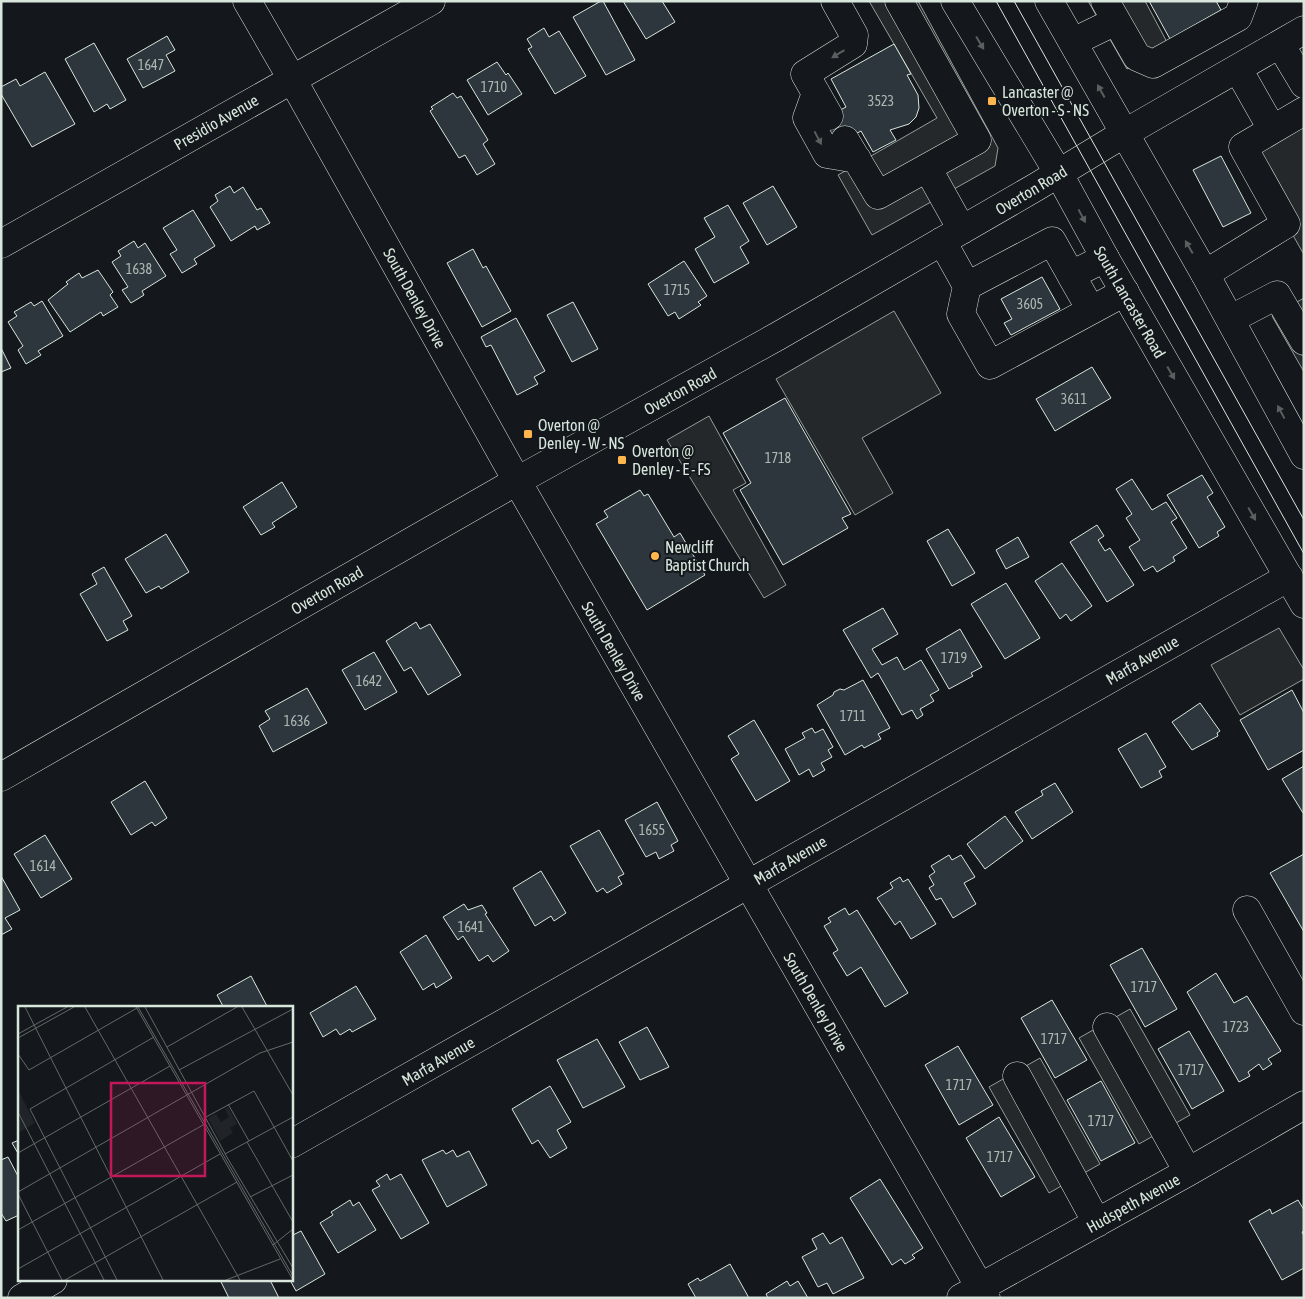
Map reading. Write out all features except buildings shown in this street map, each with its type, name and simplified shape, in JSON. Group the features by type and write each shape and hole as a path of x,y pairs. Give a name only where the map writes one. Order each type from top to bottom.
{"street":[{"name":"South Denley Drive","path":"247,1 517,481 748,883 976,1294"},
{"name":"Presidio Avenue","path":"1,244 431,1"},
{"path":"835,1 854,35 853,44 804,74 823,104 807,118 827,154 851,150 878,195 928,169 977,140 899,1"},
{"name":"South Lancaster Road","path":"955,1 1059,174 1124,292 1304,604"},
{"path":"1049,1 1231,319 1304,455"},
{"path":"1074,42 1111,11 1137,57 1153,64 1238,17 1244,1"},
{"name":"Overton Road","path":"1,777 517,481 778,336 1304,30"},
{"path":"1280,44 1304,84"},
{"path":"1238,68 1272,129"},
{"path":"1205,274 1286,224 1243,147 1304,110"},
{"path":"928,169 952,236 967,286 961,314 990,365 1124,292"},
{"path":"967,286 1052,241 1091,310"},
{"path":"1071,275 1105,258"},
{"path":"1231,319 1277,295 1304,341"},
{"name":"Marfa Avenue","path":"292,1143 1289,577"},
{"path":"1247,910 1304,1011"},
{"path":"1107,1027 1188,1172"},
{"path":"1017,1076 1097,1223"},
{"name":"Hudspeth Avenue","path":"976,1294 1304,1105"},
{"path":"22,1298 50,1282"}],"shaded area":[{"path":"869,1 918,1 998,148 995,166 872,235 838,175 937,118"},
{"path":"1088,1 1145,1 1168,44 1127,69"},
{"path":"1304,110 1304,253 1303,253 1243,147"},
{"path":"1304,298 1304,372 1272,316"},
{"path":"894,311 941,393 862,438 893,493 855,515 776,379"},
{"path":"709,416 746,483 733,490 786,585 764,598 667,440"},
{"path":"1279,628 1304,670 1304,679 1240,715 1211,665"},
{"path":"1130,1009 1190,1115 1139,1144 1079,1038"},
{"path":"1040,1058 1100,1164 1049,1193 989,1087"}],"tram line":[{"path":"996,1 1304,554"},
{"path":"1014,1 1304,520"}],"place":[{"name":"Lancaster @ Overton - S - NS","path":"992,101"},
{"name":"Overton @ Denley - W - NS","path":"528,434"},
{"name":"Overton @ Denley - E - FS","path":"622,460"},
{"name":"Newcliff Baptist Church","path":"655,556"}]}
